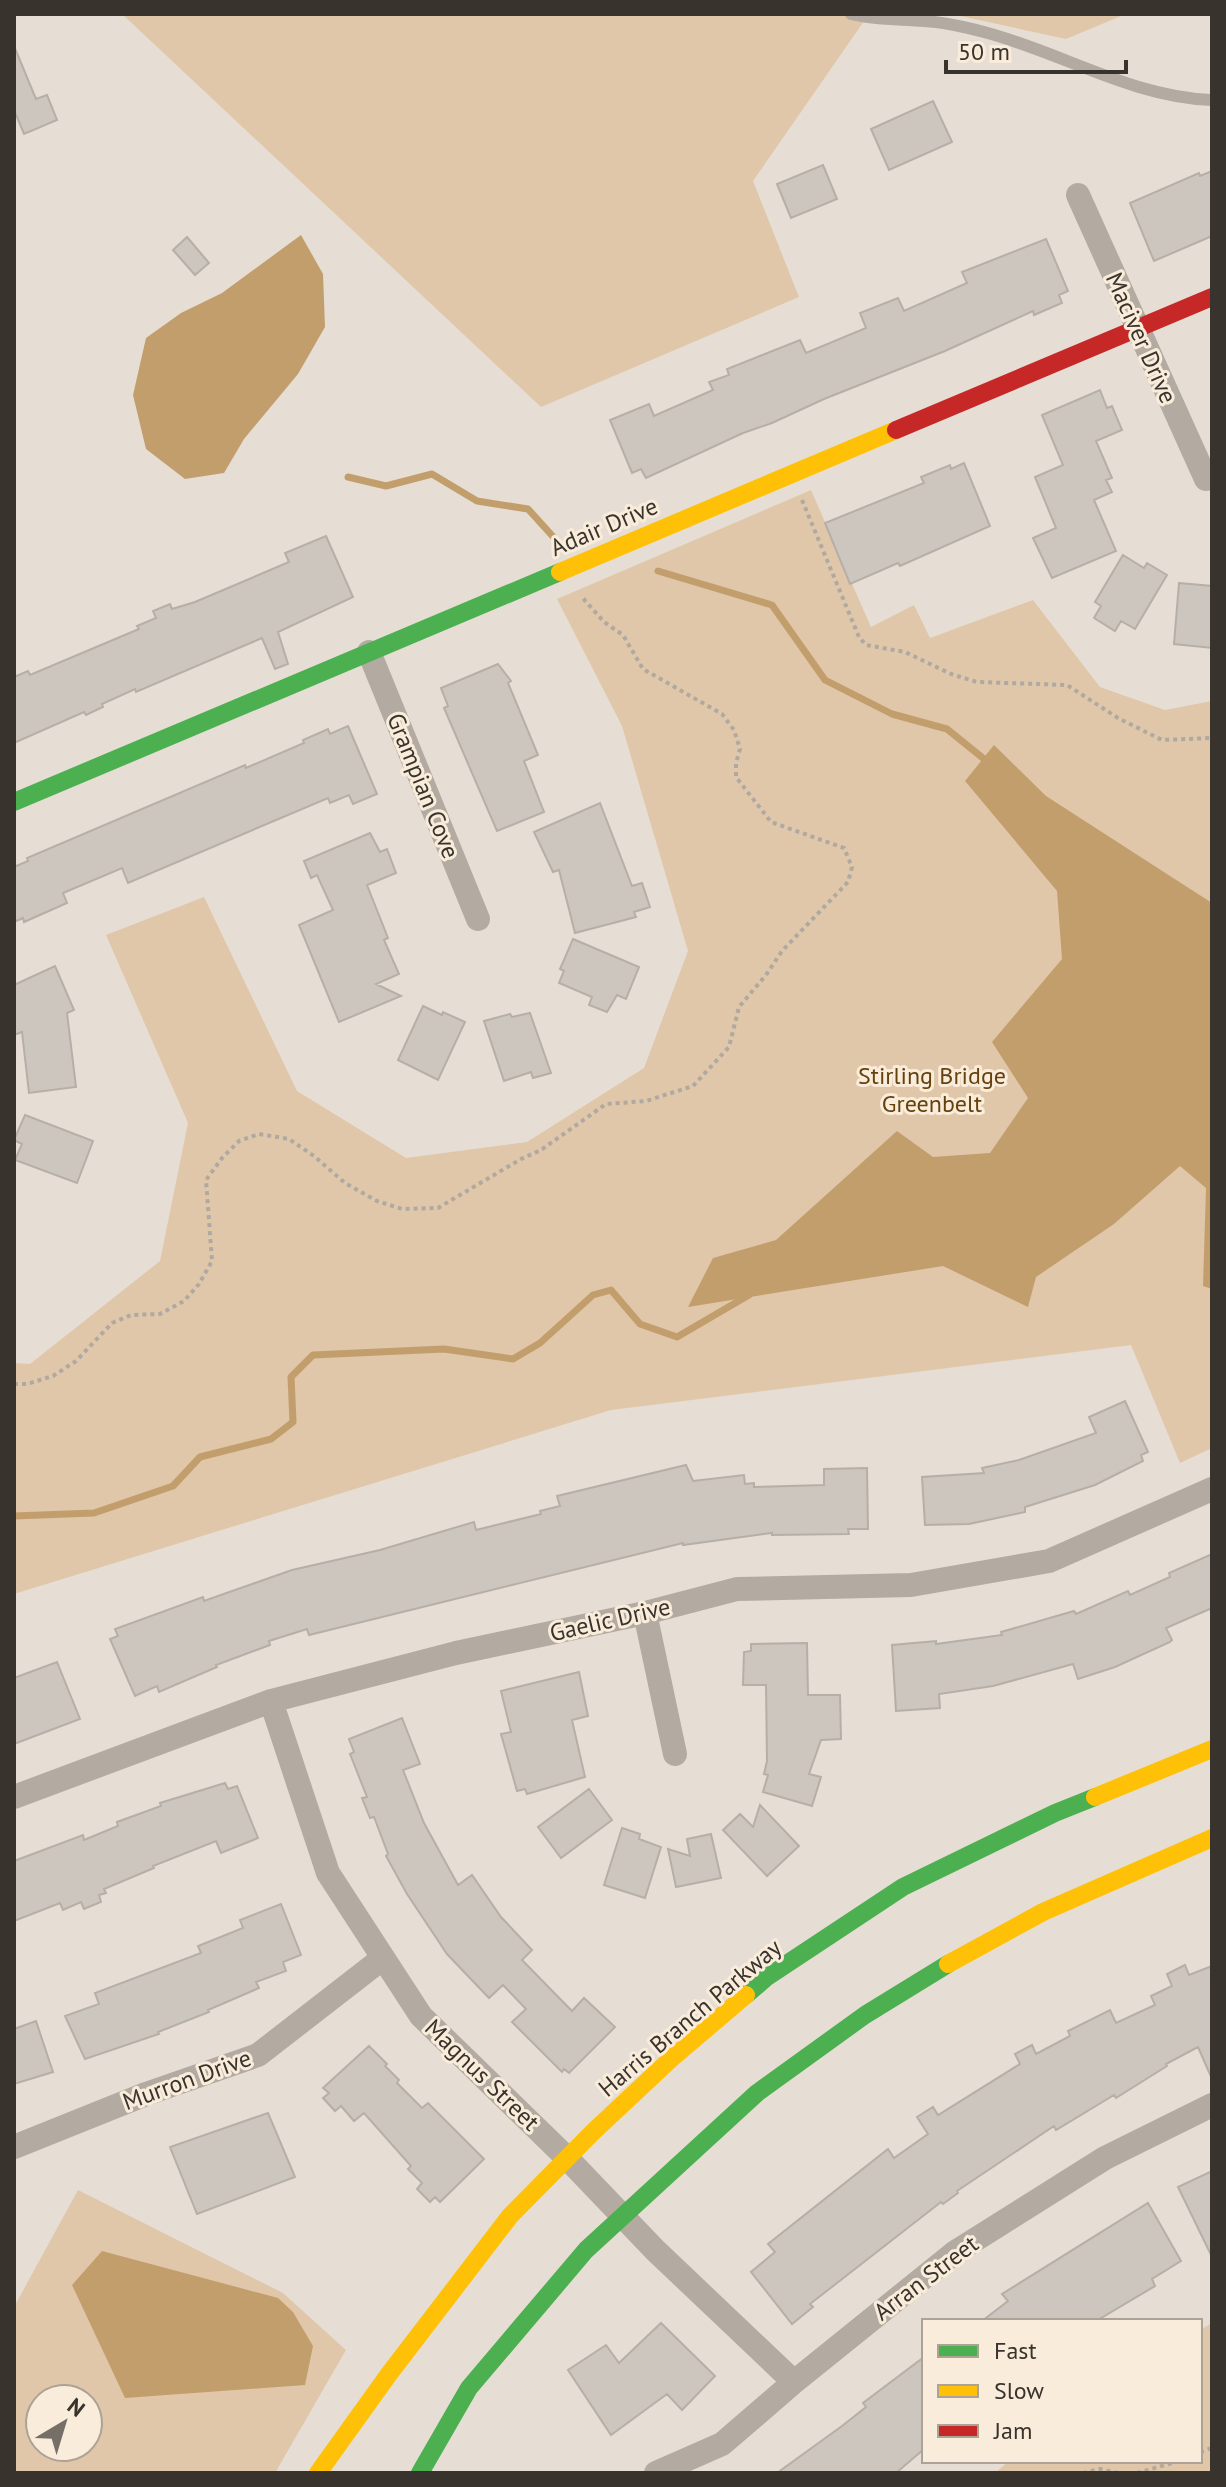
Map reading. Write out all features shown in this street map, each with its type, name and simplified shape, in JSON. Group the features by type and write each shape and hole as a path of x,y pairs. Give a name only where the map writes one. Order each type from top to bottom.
{"main road":[{"name":"Adair Drive","path":"14,802 1212,297"},
{"name":"Harris Branch Parkway","path":"318,2473 510,2216 672,2058 767,1977 903,1887 1055,1813 1212,1749"},
{"path":"420,2473 469,2388 586,2250 757,2093 865,2015 978,1946 1043,1912 1212,1838"}],"street":[{"name":"Maciver Drive","path":"1078,195 1206,479"},
{"name":"Grampian Cove","path":"369,652 478,919"},
{"name":"Gaelic Drive","path":"14,1797 271,1701 456,1653 645,1613 737,1589 911,1585 1049,1561 1212,1489"},
{"path":"645,1613 675,1754"},
{"name":"Magnus Street","path":"271,1701 328,1873 421,2016 567,2158 623,2218 794,2382"},
{"name":"Murron Drive","path":"14,2147 146,2094 258,2055 383,1958"},
{"name":"Arran Street","path":"656,2473 722,2444 954,2253 1105,2158 1212,2105"}],"lane":[{"path":"851,14 876,20 927,21 982,32 1179,99 1212,100"}],"path":[{"path":"801,498 859,637 866,645 905,652 951,674 977,682 1067,685 1118,718 1162,740 1212,738"},
{"path":"14,1384 27,1384 53,1376 76,1361 112,1323 131,1315 160,1314 184,1301 199,1284 212,1261 206,1180 239,1141 259,1134 289,1139 345,1183 377,1201 402,1209 438,1208 541,1150 606,1104 646,1101 693,1086 729,1047 739,1007 782,951 848,882 852,867 844,848 771,822 746,793 736,777 740,749 734,730 722,714 643,669 623,635 604,622 580,594"},
{"path":"1137,2473 1172,2463"},
{"path":"1083,2473 1100,2469 1118,2473"}],"green space":[{"path":"122,14 869,14 753,181 799,297 541,407"},
{"path":"951,14 1126,14 1066,39"},
{"name":"Stirling Bridge Greenbelt","path":"811,490 871,627 914,605 930,638 1033,600 1100,687 1165,710 1212,701 1212,1448 1180,1463 1131,1345 611,1410 14,1594 14,1363 30,1364 160,1261 188,1123 106,935 204,897 297,1091 406,1158 527,1142 644,1068 688,951 622,726 557,599"},
{"path":"78,2190 283,2293 346,2350 275,2473 14,2473 14,2307"},
{"path":"1212,2323 1212,2473 995,2473 1007,2463 1202,2463 1202,2329"}],"shaded area":[{"path":"301,235 323,274 325,327 298,374 244,439 224,473 185,479 146,449 133,395 146,338 181,313 222,293"},
{"path":"994,745 1046,796 1212,903 1212,1289 1203,1286 1206,1188 1180,1166 1114,1224 1036,1277 1028,1307 943,1266 688,1307 713,1258 776,1240 897,1131 933,1157 990,1153 1028,1098 992,1042 1062,959 1057,891 965,781"},
{"path":"102,2251 278,2298 293,2312 313,2346 305,2385 125,2398 72,2285"}],"building":[{"path":"14,46 36,99 47,95 57,120 24,134 14,110"},
{"path":"933,101 952,142 889,170 871,129"},
{"path":"823,165 837,199 791,218 777,184"},
{"path":"1212,171 1212,236 1154,261 1130,203 1199,173 1200,176"},
{"path":"187,237 209,263 195,275 173,250"},
{"path":"1046,239 1068,291 1059,295 1062,303 1034,315 1033,311 945,351 743,433 646,478 641,469 632,473 610,420 649,404 654,416 713,390 709,382 729,375 727,369 800,340 806,353 866,328 860,313 898,298 904,311 967,283 962,272"},
{"path":"1100,390 1107,408 1112,406 1122,430 1096,441 1112,478 1106,480 1112,492 1094,500 1116,551 1052,578 1033,538 1056,528 1035,477 1063,465 1042,415"},
{"path":"964,463 990,526 900,566 898,563 850,584 825,523 924,483 921,477 950,465 951,469"},
{"path":"326,536 353,597 278,632 288,664 275,669 262,638 136,692 135,689 86,715 84,712 14,743 14,677 28,671 30,675 139,629 137,626 156,618 153,611 170,604 172,609 195,602 289,562 285,553"},
{"path":"1123,555 1144,568 1147,563 1167,575 1135,629 1121,621 1115,631 1094,618 1101,606 1095,602"},
{"path":"1179,583 1212,586 1212,648 1174,644"},
{"path":"498,664 511,681 508,683 538,755 524,761 544,812 497,831 444,708 448,706 441,688"},
{"path":"348,726 377,794 353,804 349,795 330,803 328,798 128,883 122,868 63,893 67,903 24,922 23,918 14,922 14,867 28,861 27,858 245,765 246,768 328,729 330,734"},
{"path":"600,803 632,886 642,883 650,907 634,912 636,917 575,933 559,870 553,872 534,832"},
{"path":"370,833 380,852 387,849 396,873 367,885 388,938 384,940 399,974 376,984 401,996 339,1022 299,925 333,910 317,875 311,878 304,861"},
{"path":"573,939 639,967 626,999 617,995 607,1012 589,1005 592,997 559,983 564,971 560,969"},
{"path":"55,966 74,1010 67,1013 76,1087 29,1093 22,1032 14,1035 14,985"},
{"path":"423,1006 465,1022 438,1080 398,1060"},
{"path":"530,1013 551,1073 533,1078 531,1072 504,1081 484,1021 510,1014 512,1017"},
{"path":"25,1115 93,1141 77,1183 15,1160 22,1144 14,1140"},
{"path":"1125,1401 1148,1452 1141,1455 1143,1461 1095,1485 1025,1507 1025,1512 969,1524 925,1525 922,1477 984,1473 982,1468 1019,1460 1096,1433 1089,1417"},
{"path":"686,1465 693,1481 744,1475 745,1484 754,1483 754,1487 824,1485 824,1469 867,1468 868,1529 848,1529 849,1534 772,1533 683,1543 309,1635 307,1629 269,1641 270,1645 216,1665 159,1692 157,1686 135,1696 110,1639 118,1636 115,1629 203,1597 204,1601 292,1570 380,1550 474,1522 476,1530 541,1514 540,1511 560,1506 557,1496"},
{"path":"1212,1554 1212,1608 1166,1628 1172,1640 1170,1642 1115,1667 1078,1679 1073,1664 993,1686 939,1694 940,1708 896,1711 892,1645 936,1641 936,1644 1002,1635 1001,1632 1074,1611 1076,1614 1128,1591 1130,1595"},
{"path":"807,1643 808,1695 840,1695 841,1739 821,1740 809,1774 821,1777 812,1806 763,1792 768,1775 764,1774 767,1761 766,1685 743,1685 744,1652 751,1651 751,1644"},
{"path":"57,1662 80,1719 14,1744 14,1678"},
{"path":"579,1672 588,1716 572,1720 585,1777 527,1794 525,1789 517,1791 501,1734 511,1732 501,1691"},
{"path":"402,1718 420,1764 403,1770 424,1823 458,1885 472,1875 501,1917 532,1950 522,1960 572,2011 584,1998 615,2027 569,2073 564,2069 562,2072 512,2022 526,2009 503,1985 489,1998 447,1954 386,1856 388,1854 374,1817 370,1818 362,1798 367,1797 350,1754 354,1752 349,1739"},
{"path":"225,1783 228,1789 237,1786 258,1838 221,1853 216,1841 153,1866 104,1889 106,1893 99,1895 101,1902 84,1909 81,1902 63,1910 60,1903 14,1921 14,1861 83,1835 84,1840 118,1826 117,1822 161,1806 160,1803"},
{"path":"589,1789 612,1820 561,1858 538,1827"},
{"path":"760,1805 799,1846 767,1876 723,1830 740,1814 753,1827"},
{"path":"622,1828 640,1834 639,1839 661,1847 645,1898 604,1885"},
{"path":"711,1834 721,1878 676,1887 668,1849 690,1856 687,1839"},
{"path":"281,1904 301,1955 283,1962 286,1971 256,1982 259,1988 159,2034 85,2059 65,2016 99,2004 95,1993 201,1953 198,1946 243,1928 240,1920"},
{"path":"1185,1965 1189,1975 1212,1966 1212,2079 1198,2047 1166,2064 1116,2098 1114,2095 1056,2130 1054,2126 957,2191 943,2204 941,2202 810,2304 813,2307 792,2324 751,2272 775,2252 768,2244 888,2149 894,2158 928,2134 917,2117 933,2107 938,2115 1020,2064 1015,2054 1032,2045 1036,2054 1070,2036 1068,2031 1110,2010 1116,2023 1155,2005 1151,1996 1172,1986 1167,1974"},
{"path":"36,2021 53,2072 14,2084 14,2029"},
{"path":"369,2046 387,2064 385,2066 399,2080 397,2083 422,2108 428,2103 484,2159 440,2202 435,2197 430,2202 417,2189 422,2183 408,2169 411,2166 364,2113 354,2121 341,2106 335,2111 323,2098 329,2093 323,2088"},
{"path":"268,2113 295,2177 197,2214 170,2147"},
{"path":"1212,2171 1212,2257 1178,2187"},
{"path":"1148,2203 1181,2261 1152,2279 1155,2286 1099,2319 985,2319 1008,2301 1002,2294"},
{"path":"661,2323 715,2376 682,2410 667,2394 611,2435 568,2370 606,2345 619,2363"},
{"path":"922,2359 922,2451 896,2473 777,2473 866,2407 863,2403"}],"waterway":[{"path":"348,477 386,486 432,474 477,501 528,509 557,541"},
{"path":"658,571 772,605 825,680 892,714 947,729 989,763"},
{"path":"14,1516 94,1513 173,1486 200,1457 271,1439 293,1422 291,1377 313,1355 444,1349 513,1359 540,1343 593,1295 611,1290 640,1324 677,1337 749,1295"}],"traffic: fast":[{"path":"14,802 560,572"},
{"path":"746,1995 767,1977 903,1887 1055,1813 1095,1797"},
{"path":"420,2473 469,2388 586,2250 757,2093 865,2015 948,1964"}],"traffic: slow":[{"path":"560,572 896,430"},
{"path":"1095,1797 1212,1749"},
{"path":"948,1964 1043,1912 1212,1838"},
{"path":"318,2473 510,2216 594,2131 746,1995"}],"traffic: jam":[{"path":"896,430 1212,297"}]}
